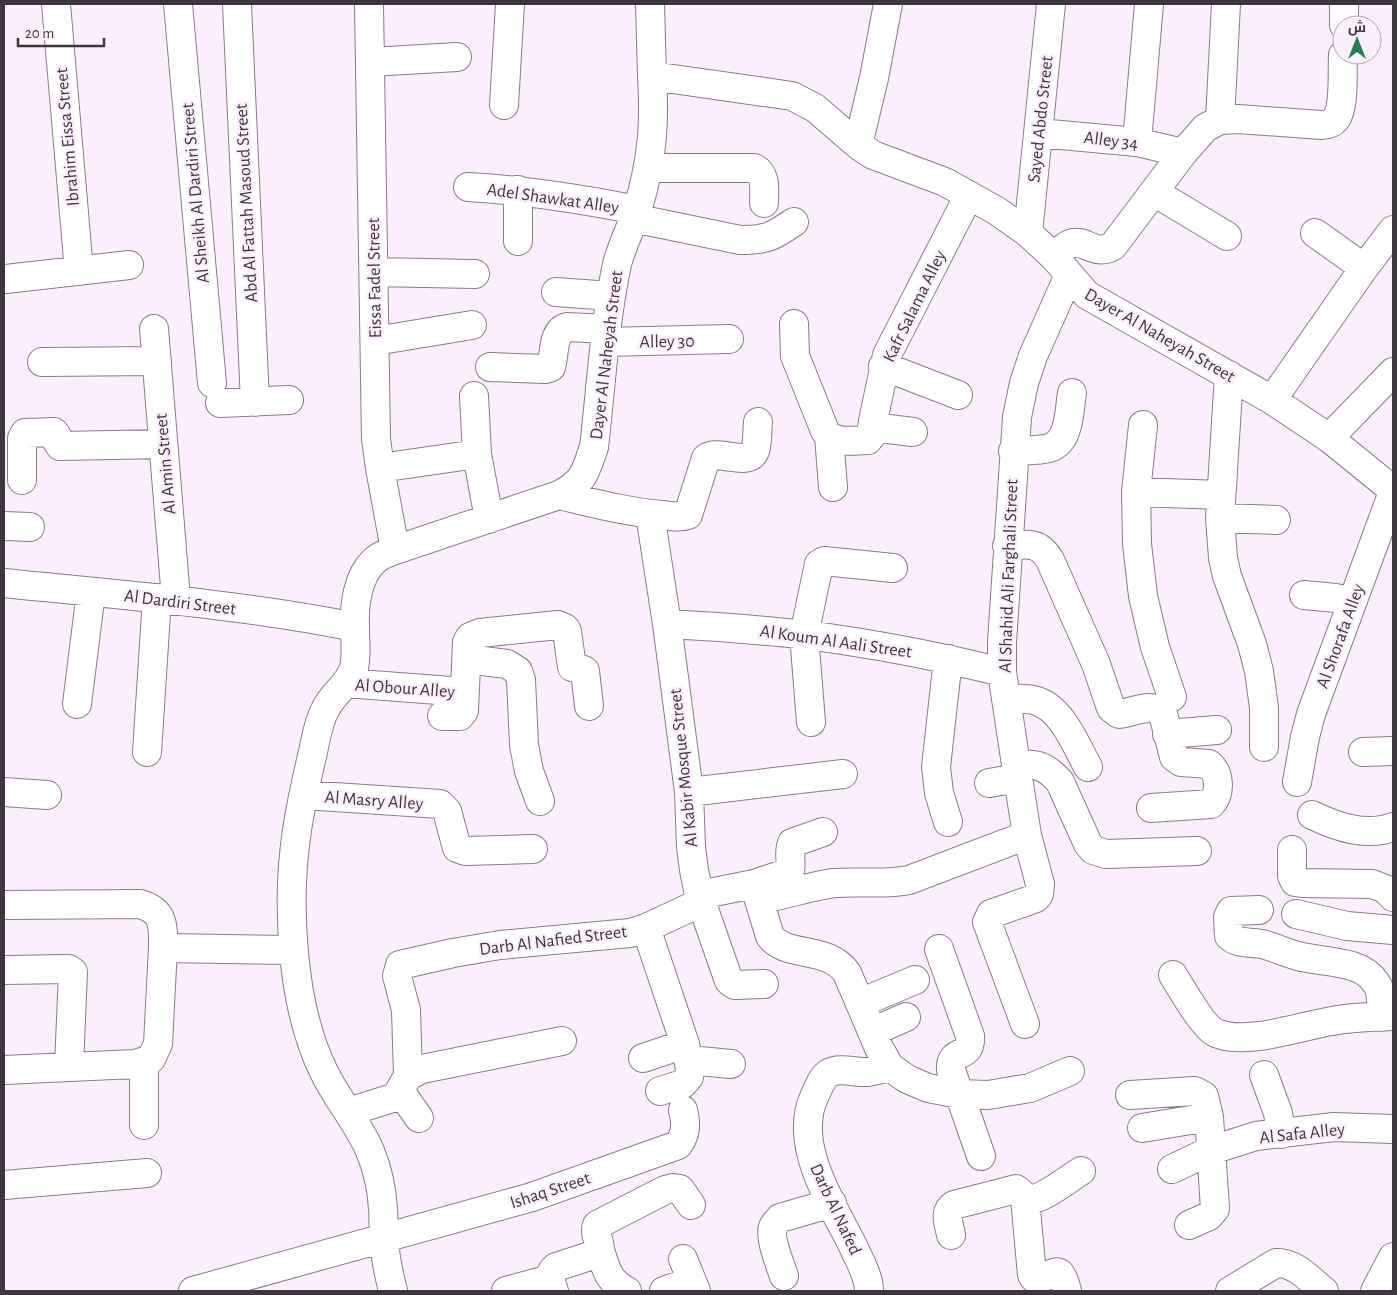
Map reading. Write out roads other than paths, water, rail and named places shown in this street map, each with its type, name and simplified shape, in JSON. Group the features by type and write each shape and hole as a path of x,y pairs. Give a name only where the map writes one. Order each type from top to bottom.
{"street":[{"name":"Ibrahim Eissa Street","path":"56,4 79,271"},
{"name":"Al Sheikh Al Dardiri Street","path":"178,4 216,393 255,402"},
{"name":"Abd Al Fattah Masoud Street","path":"237,4 255,402"},
{"name":"Eissa Fadel Street","path":"369,4 375,403 380,468 395,550"},
{"path":"504,105 510,4"},
{"path":"650,4 652,76"},
{"path":"858,146 874,78 888,4"},
{"name":"Sayed Abdo Street","path":"1028,233 1051,4"},
{"path":"1137,142 1149,4"},
{"path":"1220,120 1226,4"},
{"path":"370,62 457,57"},
{"path":"1062,266 1071,243 1078,243 1101,251 1113,246 1183,153 1205,128 1220,120 1238,119 1322,125 1329,124 1335,120 1339,111 1342,65"},
{"name":"Dayer Al Naheyah Street","path":"393,1291 384,1240 384,1209 370,1150 323,1071 308,1034 299,992 294,950 292,891 297,831 304,795 325,709 346,684 354,669 357,600 361,581 374,561 382,555 395,550 559,495 576,486 586,469 594,447 616,266 635,214 648,168 652,144 654,110 652,76 792,96 814,108 858,146 873,155 945,182 997,211 1028,233 1062,266 1087,295 1272,400 1390,482"},
{"name":"Alley 34","path":"1039,132 1137,142 1183,153"},
{"path":"648,168 754,168 762,173 764,203"},
{"name":"Adel Shawkat Alley","path":"468,187 518,190 582,199 740,240 772,237 794,222"},
{"path":"518,190 518,242"},
{"path":"1154,192 1227,236"},
{"name":"Kafr Salama Alley","path":"872,427 883,366 891,344 970,195"},
{"path":"1272,400 1364,268 1393,230"},
{"path":"1315,233 1364,268"},
{"path":"6,279 129,266"},
{"name":"Al Shahid Ali Farghali Street","path":"1025,1024 987,922 991,914 1036,898 1039,894 1040,884 1028,835 1004,685 1002,642 1013,451 1017,417 1024,383 1062,266"},
{"path":"374,272 475,274"},
{"path":"556,292 611,296"},
{"path":"794,324 795,356 824,430 829,436 836,440 868,440 872,435 872,427 914,432"},
{"path":"375,341 472,326"},
{"name":"Alley 30","path":"490,367 546,369 551,367 557,333 567,327 606,336 729,339"},
{"name":"Al Amin Street","path":"147,752 167,599 164,444 154,329"},
{"path":"42,362 157,362"},
{"path":"883,366 958,395"},
{"path":"1329,438 1393,372"},
{"path":"1229,375 1221,507 1223,558 1227,576 1252,644 1259,671 1264,708 1264,747"},
{"path":"1013,451 1050,448 1058,443 1064,436 1072,393"},
{"path":"474,396 477,454 489,519"},
{"path":"255,402 289,400"},
{"path":"559,495 650,514 688,516 706,458 712,455 745,458 751,456 755,451 758,422"},
{"path":"1143,425 1136,492 1137,544 1143,596 1155,648 1172,697"},
{"path":"22,480 22,438 25,433 54,432 60,446 164,444"},
{"path":"829,436 833,487"},
{"path":"380,468 477,454"},
{"name":"Al Shorafa Alley","path":"1297,782 1305,737 1312,714 1352,602 1390,482"},
{"path":"1136,492 1221,507 1276,520"},
{"name":"Al Kabir Mosque Street","path":"650,514 667,624 689,792 691,847 701,898 729,982 735,985 764,984"},
{"path":"1008,546 1026,544 1036,546 1045,551 1096,664 1111,708 1119,714 1153,708 1160,709 1163,714 1172,753 1177,761 1209,764 1216,772 1218,778 1216,795 1215,800 1211,804 1207,806 1151,808"},
{"path":"811,722 804,634 819,564 824,561 894,568"},
{"name":"Al Dardiri Street","path":"4,583 167,599 355,627"},
{"path":"77,704 91,592"},
{"path":"1304,595 1336,598 1352,602"},
{"name":"Al Koum Al Aali Street","path":"667,624 804,634 876,645 948,660 1045,704 1056,711 1088,767"},
{"name":"Al Obour Alley","path":"442,716 458,716 463,714 468,642 470,637 475,634 561,626 567,631 572,667 584,670 585,672 589,706"},
{"name":"Al Obour Alley","path":"467,658 507,664 518,672 521,680 524,745 529,771 540,801"},
{"path":"948,660 936,774 939,793 948,822"},
{"name":"Al Obour Alley","path":"346,684 464,692"},
{"path":"1167,734 1217,730"},
{"path":"1363,752 1393,752"},
{"path":"989,783 1034,764 1053,774 1060,782 1088,844 1094,850 1106,854 1197,851"},
{"path":"689,792 843,774"},
{"path":"4,792 47,795"},
{"name":"Al Masry Alley","path":"304,795 440,804 447,811 457,848 465,851 534,849"},
{"path":"1312,815 1336,826 1363,831 1393,827"},
{"path":"756,892 790,871 790,848 792,843 823,832"},
{"path":"756,892 849,882 895,883 909,880 1028,835"},
{"path":"1292,850 1292,876 1295,882 1372,884 1385,889 1393,897"},
{"path":"756,892 773,941 784,946 831,959 841,965 847,973 872,1032 890,1067 907,1079 928,1088 959,1094 988,1095 1030,1088 1070,1071"},
{"name":"Darb Al Nafied Street","path":"404,1084 408,1051 406,1010 396,976 400,965 491,947 613,935 646,928 701,898 756,892"},
{"path":"4,905 140,904 149,907 158,914 163,924 164,948 158,1044 151,1059 135,1064 4,1070"},
{"path":"1173,975 1209,1027 1215,1033 1231,1037 1254,1037 1334,1020 1387,1016 1377,984 1363,970 1299,956 1261,944 1236,941 1229,936 1228,917 1231,911 1259,910"},
{"path":"1296,914 1347,926 1393,930"},
{"path":"646,928 687,1052 689,1077 683,1084 660,1091"},
{"path":"164,948 294,950"},
{"path":"939,949 970,1036 971,1044 967,1050 956,1056 951,1065 981,1156"},
{"path":"4,970 69,968 74,975 69,1066"},
{"path":"860,1003 915,980"},
{"path":"872,1032 906,1018"},
{"path":"348,1112 396,1097 404,1084 422,1069 562,1040"},
{"path":"643,1058 687,1052 731,1064"},
{"path":"144,1062 144,1125"},
{"name":"Darb Al Nafed","path":"868,1291 862,1265 815,1168 809,1145 809,1122 813,1099 822,1079 828,1073 842,1071 866,1072 890,1067"},
{"path":"1264,1075 1278,1114 1281,1134"},
{"path":"404,1084 419,1118"},
{"path":"1130,1095 1195,1091 1204,1096 1209,1117 1215,1209 1209,1216 1189,1225"},
{"name":"Ishaq Street","path":"193,1291 532,1198 678,1145 683,1138 686,1124 683,1110"},
{"path":"1142,1128 1209,1117"},
{"name":"Al Safa Alley","path":"1172,1169 1212,1150 1256,1136 1334,1127 1393,1129"},
{"path":"1025,1198 1030,1200 1045,1194 1080,1171"},
{"path":"4,1185 147,1174"},
{"path":"627,1291 618,1286 608,1274 600,1250 601,1246 595,1233 596,1225 665,1190 673,1188 680,1189 691,1205"},
{"path":"951,1235 947,1214 948,1210 954,1205 1016,1189 1022,1192 1025,1198 1032,1275 1034,1278 1039,1278 1052,1273 1060,1273 1063,1276 1067,1291"},
{"path":"784,1276 772,1237 772,1229 775,1223 780,1218 832,1203"},
{"path":"506,1291 552,1285 550,1274 556,1266 596,1254 600,1250"},
{"path":"1375,1291 1393,1257"},
{"path":"1230,1291 1276,1263 1284,1263 1291,1265 1324,1291"},
{"path":"664,1291 690,1277"}]}
